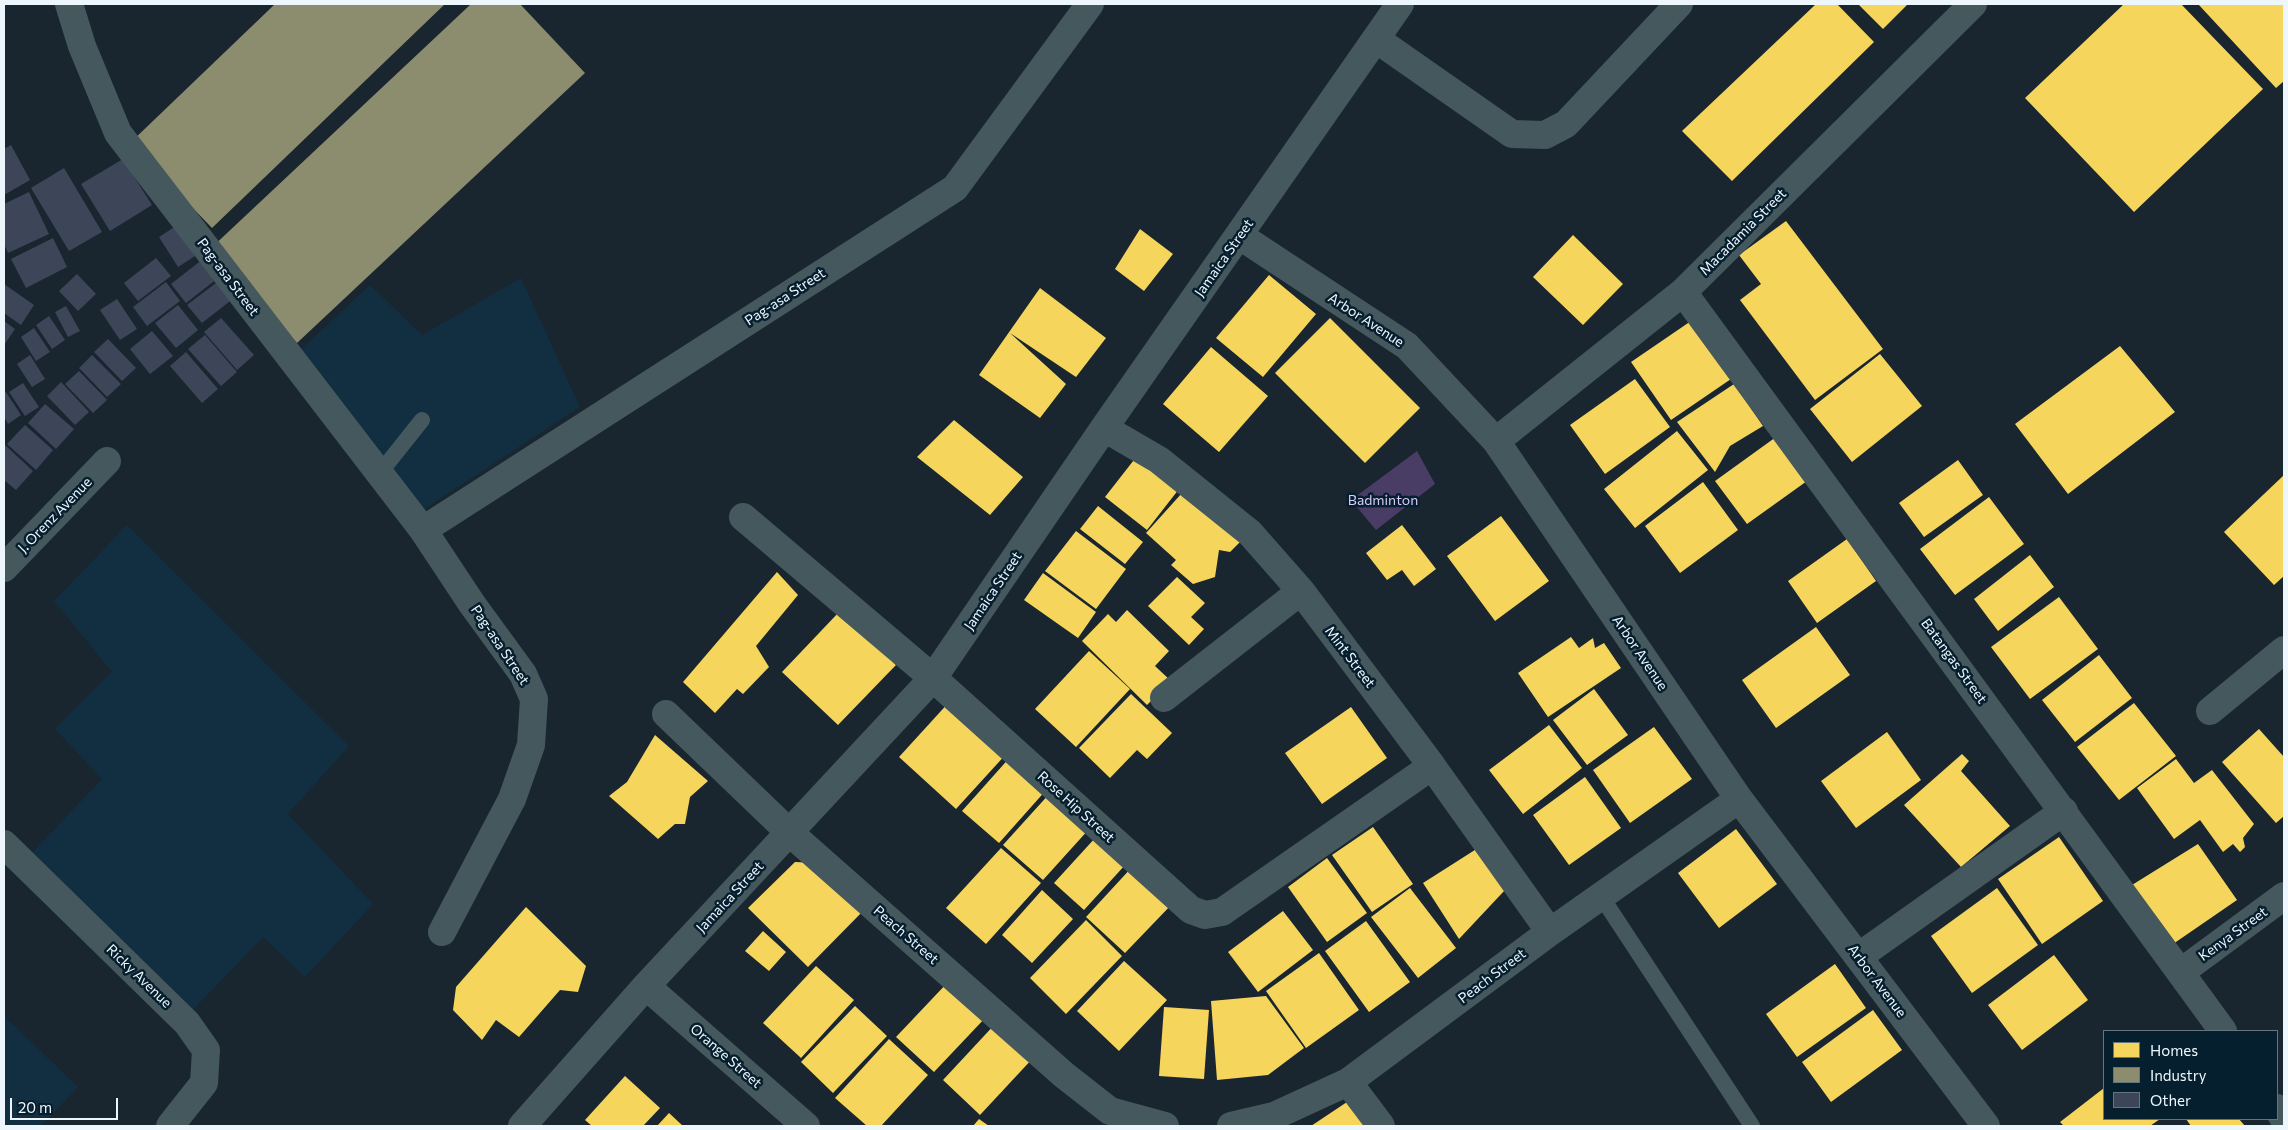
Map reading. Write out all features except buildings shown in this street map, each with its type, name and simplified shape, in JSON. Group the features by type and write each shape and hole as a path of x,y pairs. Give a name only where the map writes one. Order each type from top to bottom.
{"street":[{"name":"Pag-asa Street","path":"69,4 82,46 118,133 423,530 472,604 522,674 534,699 531,745 512,799 442,932"},
{"name":"Pag-asa Street","path":"423,530 955,188 1090,4"},
{"name":"Jamaica Street","path":"522,1126 646,986 933,678 1104,428 1240,236 1400,4"},
{"path":"1376,39 1512,134 1545,135 1566,124 1679,4"},
{"name":"Macadamia Street","path":"1496,441 1683,292 1973,4"},
{"name":"Arbor Avenue","path":"1240,236 1407,346 1496,441 1739,799 1986,1126"},
{"name":"Batangas Street","path":"1683,292 2222,1030"},
{"name":"Mint Street","path":"1104,428 1158,460 1250,532 1301,591 1432,766 1550,932"},
{"name":"J. Orenz Avenue","path":"4,568 107,462"},
{"name":"Rose Hip Street","path":"743,517 933,678 1192,910 1205,915 1222,912 1432,766"},
{"path":"1164,698 1301,591"},
{"path":"2210,711 2284,650"},
{"name":"Peach Street","path":"666,714 790,833 1064,1075 1110,1111 1165,1126"},
{"name":"Peach Street","path":"1231,1126 1274,1116 1348,1082 1550,932 1739,799"},
{"path":"1858,957 2064,811"},
{"name":"Ricky Avenue","path":"4,844 187,1023 206,1050 204,1083 170,1126"},
{"name":"Kenya Street","path":"2181,972 2284,896"},
{"name":"Orange Street","path":"646,986 806,1126"},
{"path":"1348,1082 1381,1126"}],"lane":[{"path":"379,474 422,420"},
{"path":"1601,896 1752,1126"}],"shaded area":[{"path":"521,278 580,407 423,510 295,355 370,285 422,335"},
{"path":"127,525 349,746 288,814 373,904 305,977 263,937 193,1010 32,853 102,779 55,729 112,672 54,601"},
{"path":"4,1016 78,1087 41,1126 4,1126"}],"green space":[{"name":"Badminton","path":"1417,451 1435,484 1376,530 1351,500"}]}
